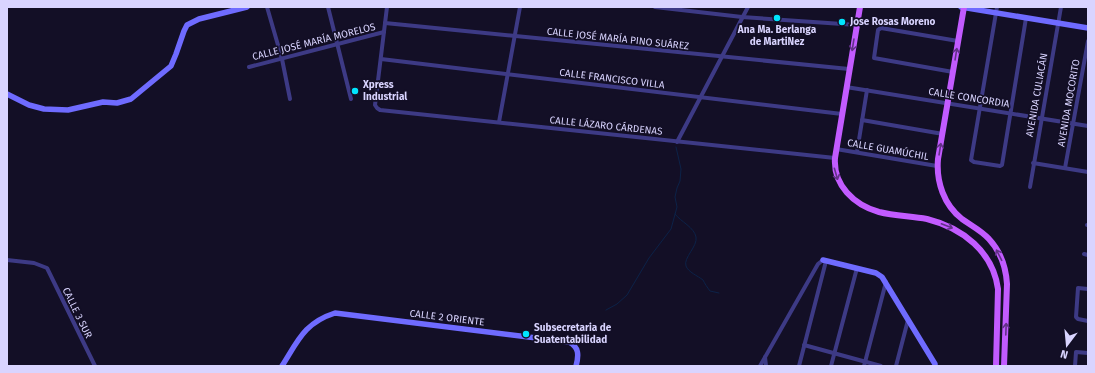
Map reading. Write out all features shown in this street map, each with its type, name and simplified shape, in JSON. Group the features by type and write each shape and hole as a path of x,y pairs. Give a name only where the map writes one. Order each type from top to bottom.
{"main road":[{"path":"860,7 836,148 834,167 838,181 846,192 858,202 878,212 927,219 955,229 974,243 986,256 996,278 998,289 996,366"},
{"path":"963,7 938,166 941,188 948,203 958,216 989,239 1000,254 1006,272 1007,284 1004,366"}],"street":[{"path":"7,94 29,105 44,109 68,110 104,102 117,103 131,99 171,66 187,25 199,19 247,7"},
{"path":"267,7 282,59 290,100"},
{"path":"328,7 351,98"},
{"path":"381,59 387,7"},
{"path":"499,122 520,7"},
{"path":"655,7 742,17 857,25"},
{"path":"677,142 748,7"},
{"path":"963,7 996,10 1026,18 1088,28"},
{"name":"AVENIDA CULIACÁN","path":"1030,187 1061,7"},
{"path":"996,10 972,161 1001,166 1026,18"},
{"name":"CALLE JOSÉ MARÍA PINO SUÁREZ","path":"385,23 850,69"},
{"path":"953,72 874,58 879,28 958,41"},
{"name":"CALLE JOSÉ MARÍA MORELOS","path":"249,66 282,59 336,43 384,32"},
{"name":"AVENIDA MOCORITO","path":"1065,168 1088,41"},
{"name":"CALLE FRANCISCO VILLA","path":"381,59 842,114"},
{"name":"CALLE LÁZARO CÁRDENAS","path":"381,59 375,105 380,110 835,158"},
{"name":"CALLE CONCORDIA","path":"846,87 1088,126"},
{"path":"857,152 867,90"},
{"path":"862,120 942,134"},
{"name":"CALLE GUAMÚCHIL","path":"836,148 938,166"},
{"path":"1034,163 1088,172"},
{"name":"CALLE 3 SUR","path":"7,260 34,264 47,268 94,366"},
{"path":"799,366 825,261"},
{"path":"760,366 818,264 825,261 879,274 886,282 935,365"},
{"path":"831,366 857,268"},
{"path":"865,364 886,282"},
{"path":"1088,289 1078,288 1077,318 1088,321"},
{"name":"CALLE 2 ORIENTE","path":"282,366 302,334 314,323 326,316 335,314 569,342 574,344 577,349 579,358 576,366"},
{"path":"896,366 908,319"},
{"path":"804,345 834,353 865,364 881,366"},
{"path":"1074,366 1076,352 1088,353"},
{"path":"766,356 766,366"}],"waterway":[{"path":"606,310 617,304 627,295 649,258 671,229 677,207 675,197 680,181 681,169 676,147"},
{"path":"675,214 693,230 696,237 695,244 687,259 687,268 703,280 710,291 719,293"}],"place":[{"name":"Ana Ma. Berlanga de MartiNez","path":"777,18"},
{"name":"Jose Rosas Moreno","path":"842,22"},
{"name":"Xpress Industrial","path":"355,91"},
{"name":"Subsecretaria de Suatentabilidad","path":"526,334"}]}
